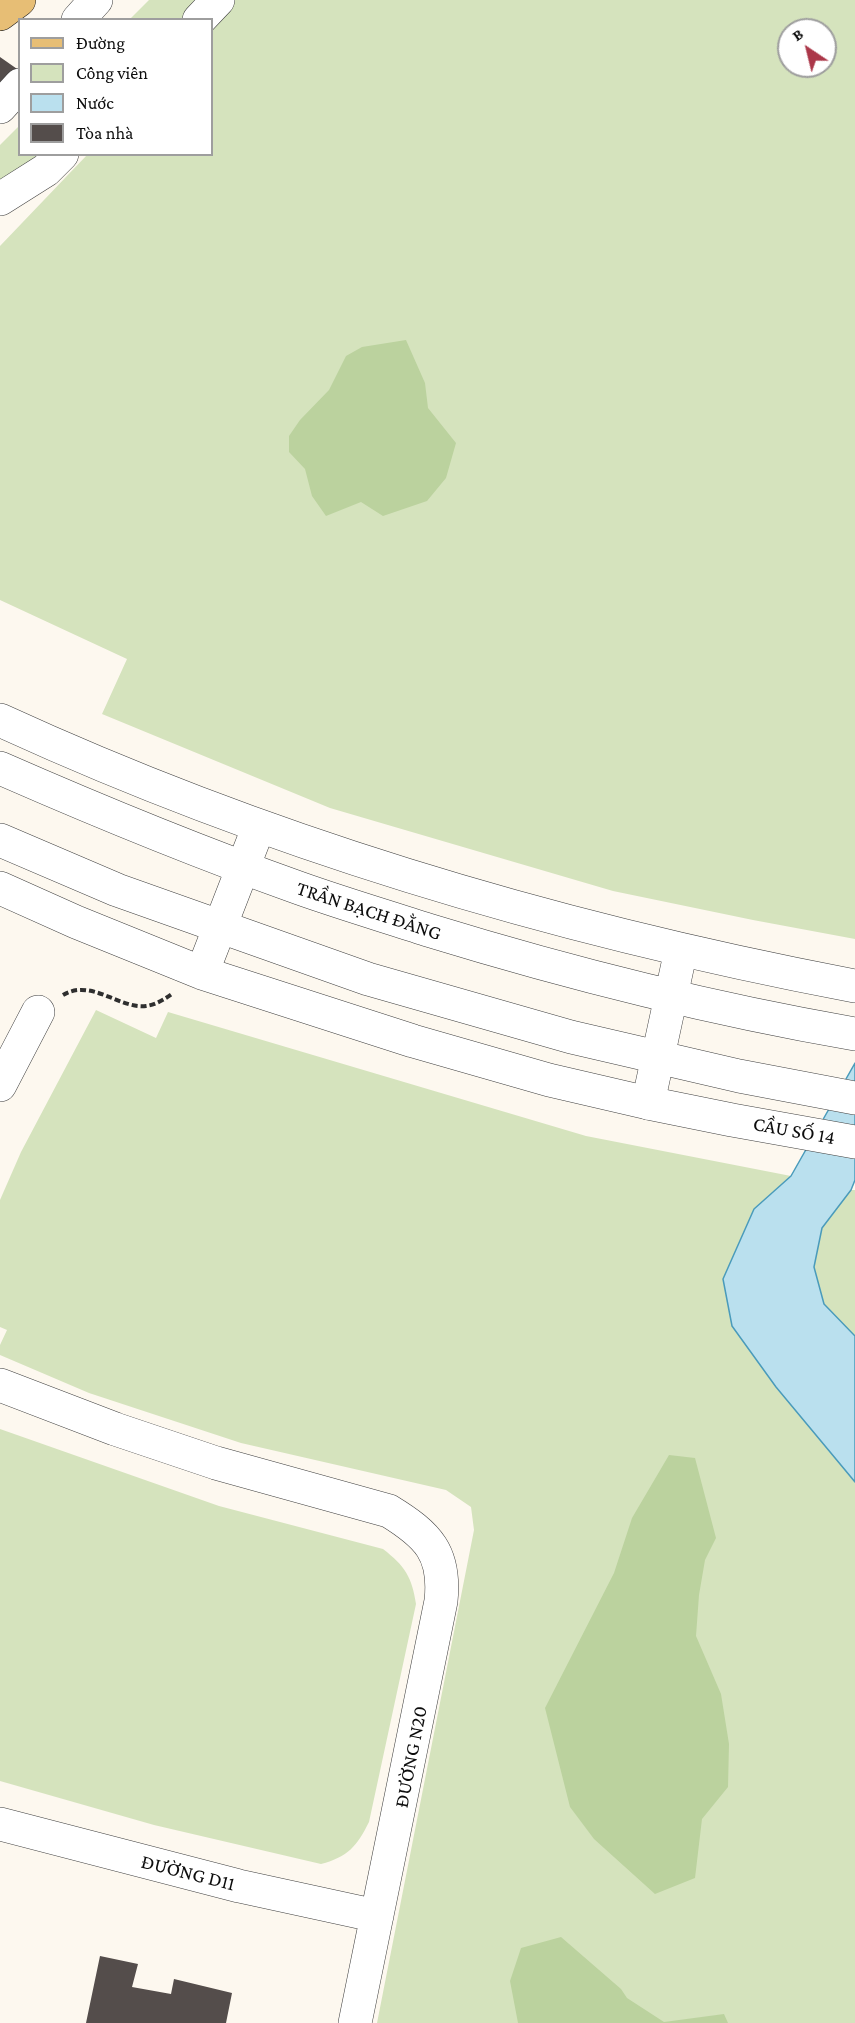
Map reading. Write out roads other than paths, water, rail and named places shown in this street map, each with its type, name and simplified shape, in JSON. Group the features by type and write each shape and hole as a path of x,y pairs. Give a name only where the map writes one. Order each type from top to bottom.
{"main road":[{"path":"0,14 19,0"}],"street":[{"path":"80,18 96,0"},
{"path":"201,18 218,0"},
{"path":"0,107 18,87"},
{"path":"0,199 54,162"},
{"path":"0,220 54,162"},
{"path":"0,720 118,771 259,826 373,865 516,909 760,968 855,986"},
{"name":"TRẦN BẠCH ĐẰNG","path":"0,768 243,868 484,947 587,976 752,1015 855,1034"},
{"path":"202,973 259,826"},
{"path":"0,840 117,890 368,979 424,996 571,1037 658,1058 855,1098"},
{"name":"CẦU SỐ 14","path":"0,888 76,922 202,973 413,1041 549,1080 732,1120 855,1143"},
{"path":"648,1102 681,950"},
{"path":"0,1085 38,1012"},
{"name":"ĐƯỜNG N20","path":"0,1385 116,1429 216,1463 389,1511 411,1525 425,1538 436,1554 444,1580 441,1601 398,1822 355,2023"},
{"name":"ĐƯỜNG D11","path":"0,1824 205,1878 377,1916"}],"water":[{"path":"855,1063 855,1180 851,1190 822,1228 814,1267 824,1304 855,1336 855,1482 776,1387 732,1326 723,1279 754,1209 791,1176"}]}
